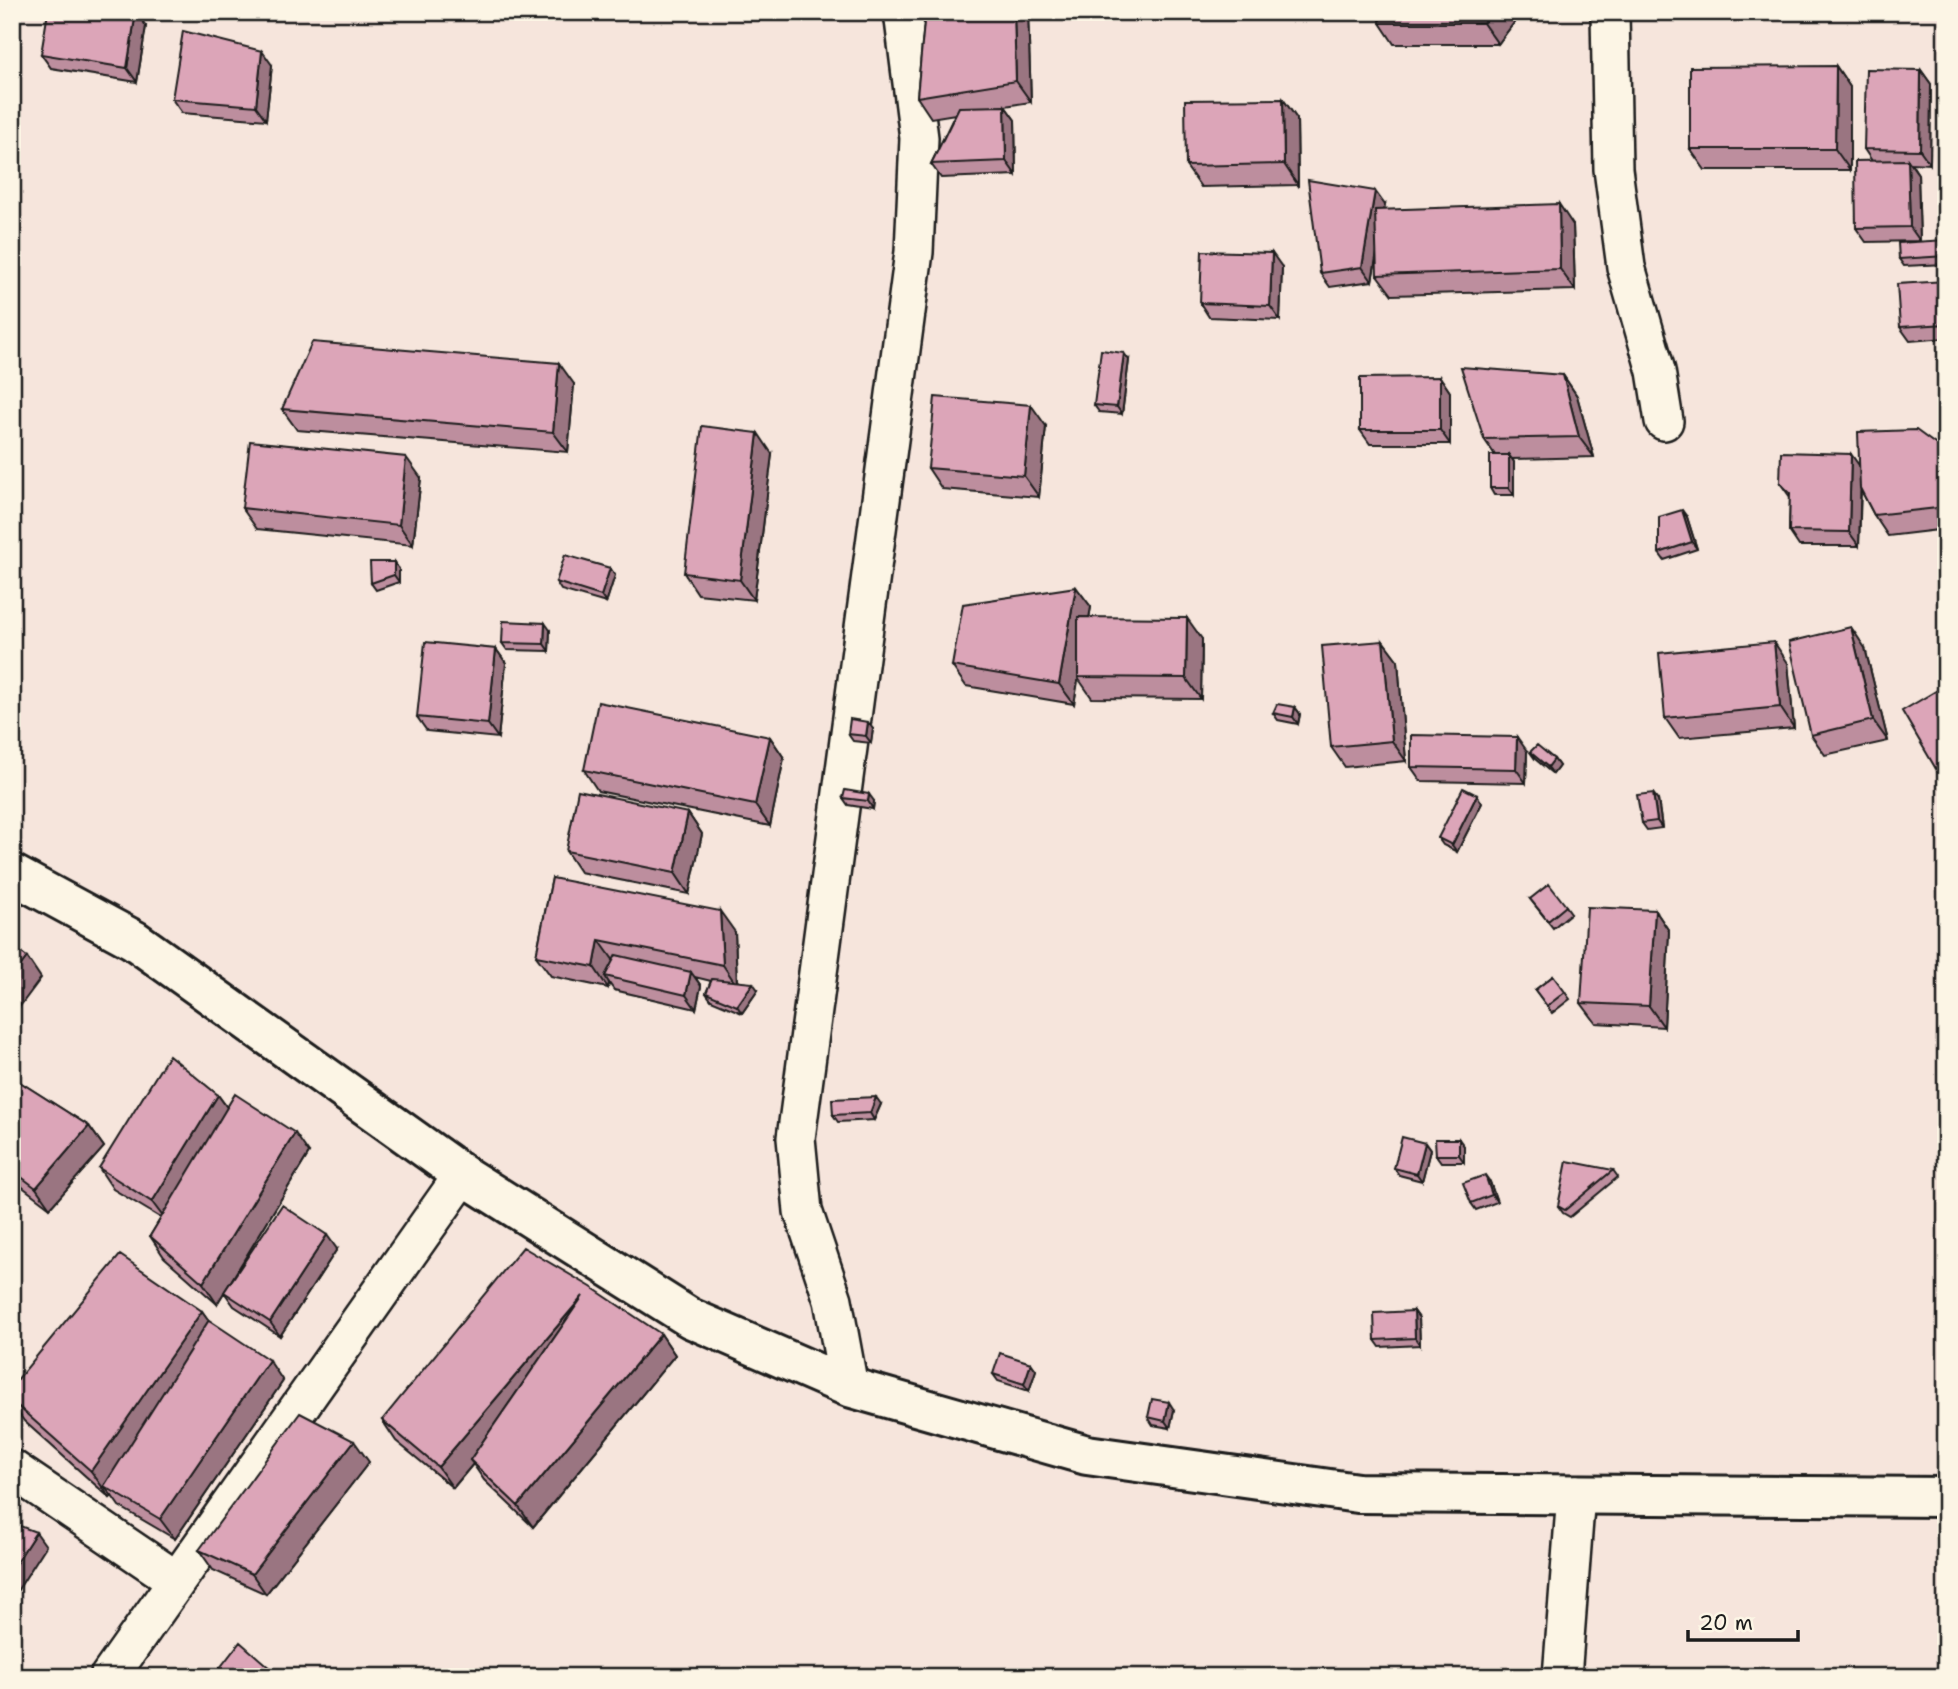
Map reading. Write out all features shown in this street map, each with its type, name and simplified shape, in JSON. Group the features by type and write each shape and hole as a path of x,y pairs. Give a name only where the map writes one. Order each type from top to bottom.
{"main road":[{"path":"12,874 134,940 463,1175 690,1318 849,1387 1087,1455 1358,1493 1946,1497"}],"street":[{"path":"849,1387 833,1300 803,1211 796,1138 914,252 919,138 903,12"},
{"path":"1610,12 1614,182 1626,267 1656,371 1664,421"},
{"path":"109,1677 463,1175"},
{"path":"12,1469 176,1580"},
{"path":"1562,1677 1576,1494"}],"building":[{"path":"48,12 136,12 127,68 41,54"},
{"path":"925,12 1014,12 1016,81 917,97"},
{"path":"1380,12 1492,12 1483,23 1380,23"},
{"path":"183,31 262,51 256,106 172,99"},
{"path":"1836,66 1835,149 1690,149 1690,67"},
{"path":"1866,69 1921,70 1920,150 1864,149"},
{"path":"1283,99 1284,164 1186,166 1185,100"},
{"path":"1005,106 1006,161 931,164 959,107"},
{"path":"1908,160 1910,227 1856,228 1855,161"},
{"path":"1308,180 1375,191 1362,267 1320,273"},
{"path":"1559,204 1560,269 1377,275 1375,210"},
{"path":"1946,240 1946,256 1899,259 1898,243"},
{"path":"1202,251 1272,253 1270,306 1200,303"},
{"path":"1946,281 1946,324 1900,327 1897,284"},
{"path":"312,342 559,363 553,432 282,409"},
{"path":"1101,350 1124,353 1117,407 1094,405"},
{"path":"1461,367 1563,375 1579,437 1484,439"},
{"path":"1440,377 1440,430 1360,430 1360,378"},
{"path":"935,397 1031,405 1024,476 928,468"},
{"path":"702,426 758,433 740,580 684,573"},
{"path":"1916,430 1946,452 1946,507 1874,515 1860,488 1858,432"},
{"path":"250,441 406,457 399,525 242,508"},
{"path":"1781,452 1851,454 1849,532 1789,531 1790,493 1780,483"},
{"path":"1490,455 1509,455 1509,488 1490,488"},
{"path":"1682,510 1692,542 1659,553 1659,517"},
{"path":"565,555 610,568 601,596 556,582"},
{"path":"370,562 394,562 394,575 371,583"},
{"path":"1076,587 1059,684 952,666 963,604"},
{"path":"1078,617 1187,618 1186,678 1078,677"},
{"path":"503,621 545,623 544,644 502,643"},
{"path":"1851,627 1873,720 1811,735 1789,642"},
{"path":"1383,641 1392,741 1331,747 1322,646"},
{"path":"425,642 496,649 488,724 417,717"},
{"path":"1774,642 1780,707 1665,718 1659,653"},
{"path":"1946,685 1946,786 1902,711"},
{"path":"598,702 770,737 755,805 584,770"},
{"path":"1277,704 1295,707 1293,717 1273,713"},
{"path":"850,719 868,722 866,736 848,734"},
{"path":"1411,735 1517,737 1516,769 1411,767"},
{"path":"1537,745 1554,759 1548,767 1530,752"},
{"path":"1463,788 1477,795 1452,845 1438,838"},
{"path":"578,790 688,813 675,873 566,851"},
{"path":"845,790 869,794 868,801 843,798"},
{"path":"1653,793 1657,821 1642,823 1637,795"},
{"path":"552,878 720,911 723,965 599,940 594,967 536,956"},
{"path":"1549,884 1566,906 1548,921 1530,899"},
{"path":"1587,907 1655,910 1649,1006 1581,1003"},
{"path":"12,946 27,957 12,977"},
{"path":"616,955 691,972 686,995 605,976"},
{"path":"1553,976 1565,992 1547,1006 1535,990"},
{"path":"712,979 753,983 737,1006 706,993"},
{"path":"169,1055 218,1095 152,1202 99,1168"},
{"path":"12,1077 89,1126 36,1188 12,1170"},
{"path":"235,1094 295,1133 203,1283 150,1236"},
{"path":"876,1097 870,1113 833,1115 832,1099"},
{"path":"1402,1137 1425,1143 1417,1174 1394,1168"},
{"path":"1435,1139 1459,1139 1459,1155 1436,1155"},
{"path":"1567,1161 1613,1170 1565,1210 1558,1206"},
{"path":"1485,1175 1492,1195 1471,1203 1463,1183"},
{"path":"282,1205 327,1235 270,1322 224,1292"},
{"path":"523,1247 591,1287 661,1334 518,1506 470,1460 583,1296 438,1467 382,1420"},
{"path":"120,1255 202,1311 91,1471 12,1401 12,1386"},
{"path":"1414,1311 1415,1338 1375,1340 1374,1313"},
{"path":"209,1320 269,1360 160,1519 104,1486"},
{"path":"1000,1353 1031,1363 1024,1384 993,1374"},
{"path":"1152,1399 1169,1402 1165,1421 1148,1417"},
{"path":"300,1413 354,1441 252,1574 199,1550"},
{"path":"12,1523 36,1532 12,1569"},
{"path":"240,1642 280,1677 213,1677"}]}
